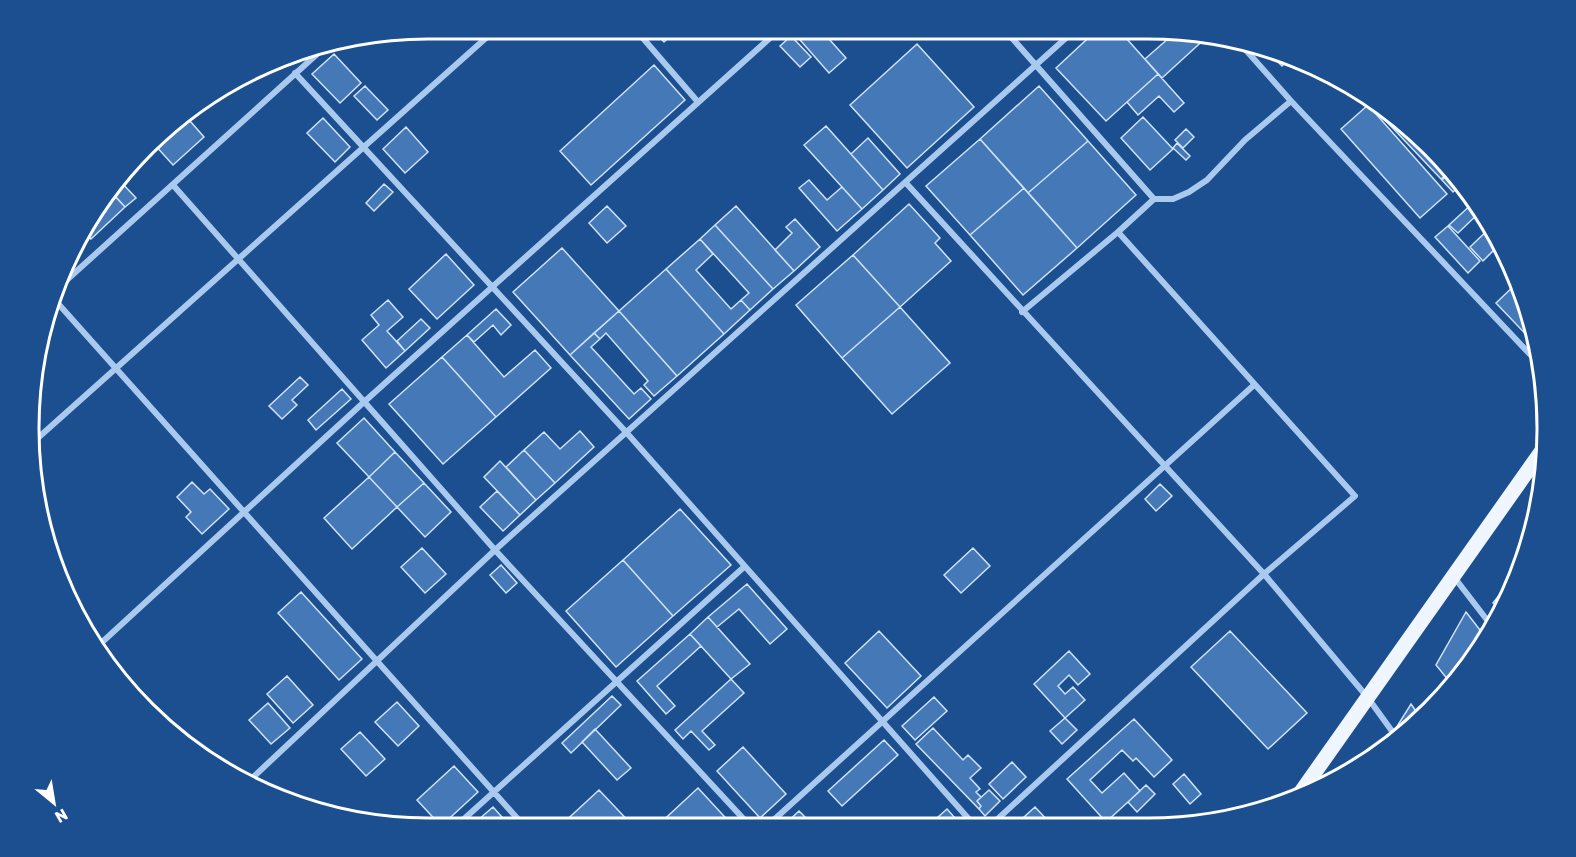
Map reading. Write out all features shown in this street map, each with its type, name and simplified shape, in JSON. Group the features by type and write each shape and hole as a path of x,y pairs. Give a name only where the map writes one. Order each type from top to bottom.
{"main road":[{"path":"1307,784 1535,462"}],"street":[{"path":"39,437 485,39"},
{"path":"644,39 698,102"},
{"path":"103,642 364,402 769,39"},
{"path":"1013,39 1154,199"},
{"path":"254,777 495,550 1065,39"},
{"path":"1248,52 1530,355"},
{"path":"69,279 314,56"},
{"path":"295,73 626,432 968,818"},
{"path":"1022,312 1154,199 1173,199 1208,180 1245,140 1291,101"},
{"path":"906,183 1264,574 1368,698 1392,732"},
{"path":"173,185 495,550 744,818"},
{"path":"999,818 1264,574 1355,496 1118,232"},
{"path":"60,304 517,818"},
{"path":"776,818 1254,385"},
{"path":"465,818 744,567"},
{"path":"1454,577 1487,620"}],"building":[{"path":"788,39 794,39 811,57 800,67 780,46"},
{"path":"799,39 829,39 846,58 829,73"},
{"path":"1087,39 1127,39 1158,74 1106,121 1056,68"},
{"path":"1167,40 1201,42 1162,78 1145,59"},
{"path":"917,44 974,107 907,168 850,105"},
{"path":"334,54 361,83 340,103 312,74"},
{"path":"654,65 685,100 591,185 560,151"},
{"path":"1158,74 1184,103 1174,112 1159,96 1138,115 1127,102"},
{"path":"365,86 388,110 377,120 354,96"},
{"path":"1039,86 1088,141 1028,193 980,139"},
{"path":"1366,107 1374,112 1447,194 1420,218 1341,129"},
{"path":"1143,117 1173,149 1150,170 1121,138"},
{"path":"1383,117 1423,153 1444,176 1441,179"},
{"path":"323,118 350,147 335,162 307,133"},
{"path":"189,120 204,137 173,165 158,148"},
{"path":"826,126 883,190 862,209 804,145"},
{"path":"406,127 428,152 405,173 383,149"},
{"path":"1186,129 1194,137 1183,148 1175,140"},
{"path":"868,138 900,174 883,190 851,154"},
{"path":"980,139 1024,188 970,235 926,186"},
{"path":"1088,141 1136,195 1077,248 1028,193"},
{"path":"1177,143 1190,156 1186,160 1173,148"},
{"path":"1445,177 1456,190 1453,192 1442,180"},
{"path":"809,180 827,200 842,187 862,209 837,231 799,188"},
{"path":"384,184 393,192 374,211 366,203"},
{"path":"124,185 136,198 125,207 115,197"},
{"path":"1024,188 1077,248 1023,295 970,235"},
{"path":"116,197 125,207 91,239 91,234"},
{"path":"909,204 940,238 935,243 951,261 900,307 853,255"},
{"path":"607,206 626,226 607,243 589,223"},
{"path":"736,206 794,271 773,289 715,225"},
{"path":"1468,208 1474,217 1458,233 1449,225"},
{"path":"795,219 820,247 794,271 775,250 792,233 786,227"},
{"path":"715,225 773,289 750,310 741,300 749,293 700,239"},
{"path":"1448,226 1480,261 1468,273 1435,237"},
{"path":"1484,233 1494,250 1483,261 1470,247"},
{"path":"700,239 713,254 696,270 731,309 741,300 750,310 724,334 666,269"},
{"path":"562,248 619,311 570,355 513,292"},
{"path":"446,254 474,285 437,319 409,289"},
{"path":"853,255 900,307 842,358 796,305"},
{"path":"666,269 724,334 677,376 619,311"},
{"path":"1511,289 1525,334 1496,303"},
{"path":"388,300 403,317 387,331 405,351 386,368 362,340 379,325 371,315"},
{"path":"900,307 950,363 892,414 842,358"},
{"path":"496,309 511,325 501,335 493,325 474,342 467,335"},
{"path":"619,311 677,376 654,396 644,385 648,381 606,333 600,339 594,333"},
{"path":"421,319 430,328 405,351 397,341"},
{"path":"594,333 600,339 591,347 634,394 641,388 651,399 629,419 570,355"},
{"path":"467,335 504,377 535,350 551,368 496,417 442,357"},
{"path":"442,357 496,417 443,464 389,404"},
{"path":"300,377 308,385 292,400 297,405 282,419 269,406"},
{"path":"342,389 351,399 316,430 308,420"},
{"path":"364,418 395,452 369,477 337,443"},
{"path":"580,431 594,447 555,483 524,450 544,432 560,449"},
{"path":"524,450 555,483 536,500 506,467"},
{"path":"395,452 424,483 397,507 369,477"},
{"path":"500,461 536,500 520,515 484,477"},
{"path":"369,477 397,507 352,549 324,518"},
{"path":"192,482 204,494 210,489 229,509 202,534 186,517 191,512 177,497"},
{"path":"424,483 451,512 425,537 397,507"},
{"path":"1160,484 1172,496 1156,511 1145,499"},
{"path":"497,491 520,515 503,531 480,507"},
{"path":"680,509 731,565 673,616 623,560"},
{"path":"422,548 446,574 425,593 401,567"},
{"path":"973,548 990,566 961,593 944,575"},
{"path":"623,560 673,616 616,667 566,611"},
{"path":"501,565 517,583 506,593 490,575"},
{"path":"747,584 787,629 770,644 739,609 717,627 708,617"},
{"path":"301,592 362,659 339,680 278,613"},
{"path":"1466,612 1480,630 1446,678 1436,665"},
{"path":"708,617 750,664 731,679 690,634"},
{"path":"879,631 921,676 887,708 845,663"},
{"path":"1230,631 1307,713 1268,749 1191,667"},
{"path":"690,634 701,646 657,686 675,706 666,714 637,681"},
{"path":"1069,651 1090,674 1078,685 1069,675 1058,686 1065,694 1073,687 1085,700 1065,718 1034,684"},
{"path":"287,676 313,705 293,723 267,694"},
{"path":"731,679 744,693 702,731 715,745 709,750 691,731 683,739 675,730"},
{"path":"612,696 621,705 571,753 562,743"},
{"path":"934,697 947,711 915,740 902,726"},
{"path":"397,702 419,726 398,746 375,722"},
{"path":"268,703 290,728 271,744 249,720"},
{"path":"1411,704 1416,711 1396,728"},
{"path":"1065,718 1077,730 1062,744 1050,731"},
{"path":"1134,719 1172,760 1154,777 1136,758 1133,761 1122,750 1090,780 1102,793 1124,773 1140,791 1110,818 1102,818 1067,779"},
{"path":"933,728 963,760 968,755 981,768 970,778 980,789 976,792 981,797 977,801 981,806 979,809 916,744"},
{"path":"595,729 631,768 617,780 582,742"},
{"path":"360,732 385,759 366,776 341,749"},
{"path":"884,740 898,755 842,806 828,791"},
{"path":"743,747 786,794 760,818 717,771"},
{"path":"1012,762 1026,777 1003,799 989,784"},
{"path":"454,766 478,792 450,818 434,818 417,800"},
{"path":"1184,774 1201,794 1190,804 1173,784"},
{"path":"1146,785 1155,794 1137,812 1128,802"},
{"path":"698,788 726,818 666,818"},
{"path":"599,790 625,818 569,818"},
{"path":"989,790 1000,801 985,816 979,809 981,806 977,801"},
{"path":"493,807 503,818 480,818"},
{"path":"1035,807 1045,818 1023,818"},
{"path":"947,809 955,818 937,818"},
{"path":"799,811 806,818 792,818"}]}
